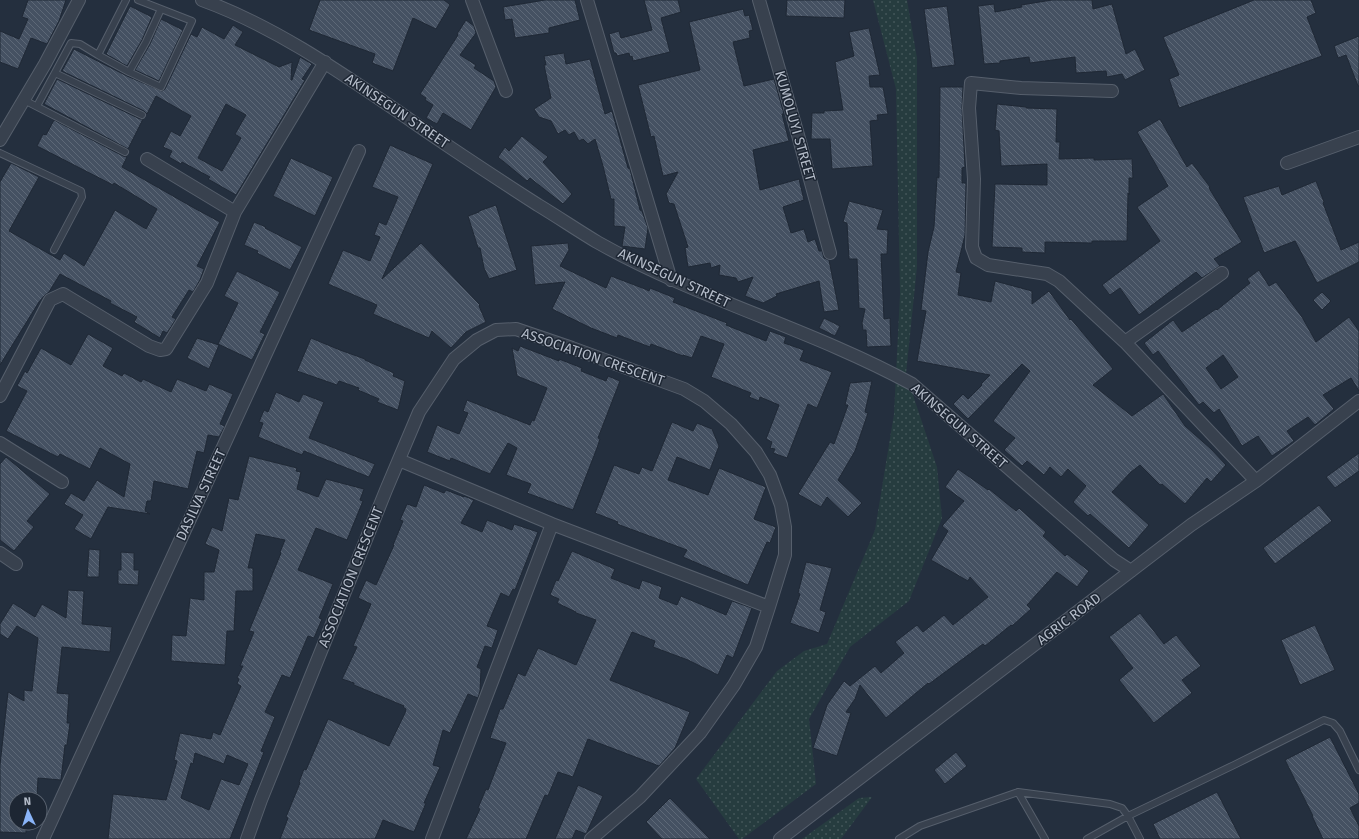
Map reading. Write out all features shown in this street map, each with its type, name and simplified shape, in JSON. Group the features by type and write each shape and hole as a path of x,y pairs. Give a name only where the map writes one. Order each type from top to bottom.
{"street":[{"path":"0,140 24,100 79,0"},
{"name":"AKINSEGUN STREET","path":"202,0 225,4 325,62 466,159 590,237 671,280 853,355 912,384 1108,555 1131,571"},
{"path":"472,0 506,91"},
{"path":"587,0 671,280"},
{"name":"KUMOLUYI STREET","path":"759,0 830,253"},
{"path":"0,396 50,300 63,294 150,346 160,350 166,349 207,283 235,212 325,62"},
{"path":"1112,91 1021,88 971,83 969,108 974,179 972,248 976,258 988,265 1047,274 1059,281 1125,342 1256,481"},
{"path":"1287,163 1359,137"},
{"name":"DASILVA STREET","path":"43,839 359,150"},
{"path":"147,159 235,212"},
{"path":"1125,342 1222,273"},
{"name":"ASSOCIATION CRESCENT","path":"247,839 264,793 419,412 454,359 477,340 496,330 516,329 684,389 704,401 731,424 756,452 770,474 781,505 785,527 784,555 770,607 756,647 734,685 700,733 640,797 591,839"},
{"name":"AGRIC ROAD","path":"780,839 1131,571 1191,526 1256,481 1359,401"},
{"path":"0,443 62,482"},
{"path":"399,460 552,524 770,607"},
{"path":"432,839 552,524"},
{"path":"0,553 16,564"}],"lane":[{"path":"98,55 126,0"},
{"path":"37,106 71,44 80,44 129,72 161,87 192,21 138,0"},
{"path":"129,72 146,42 161,9"},
{"path":"54,73 142,115"},
{"path":"24,100 125,152"},
{"path":"0,153 81,191 82,197 54,250"},
{"path":"1087,839 1128,816 1324,720 1332,723 1340,731 1359,770"},
{"path":"1018,792 1045,839"},
{"path":"899,839 920,826 1018,792 1110,804 1122,808 1140,839"}],"green space":[{"path":"873,0 907,0 917,58 917,267 906,374 937,467 942,518 909,601 850,647 809,719 816,784 742,839 739,839 696,779 777,671 804,651 827,644 875,530 894,414 900,294 896,89"},
{"path":"872,797 841,839 802,839 859,798"}],"building":[{"path":"28,0 66,0 59,21 47,44 31,38 18,69 0,62 0,31 19,39 28,19 22,17"},
{"path":"320,0 444,0 450,5 436,29 413,18 393,71 372,63 375,54 309,30"},
{"path":"545,0 575,0 580,20 549,28 549,33 515,38 512,19 505,20 503,7"},
{"path":"644,0 678,0 681,12 661,18 670,52 633,61 632,56 630,57 629,53 617,56 616,53 614,53 609,34 619,31 621,38 652,30"},
{"path":"787,0 845,0 844,18 786,16"},
{"path":"1052,0 1092,0 1093,9 1112,4 1126,54 1135,49 1145,70 1125,80 1122,74 1107,77 1106,71 1076,73 1075,57 1030,63 1029,57 1000,61 1000,63 984,64 978,6 994,4 995,12 1022,7 1021,5"},
{"path":"1254,0 1311,0 1316,13 1307,17 1322,56 1179,108 1169,79 1179,75 1163,37"},
{"path":"130,6 152,17 142,40 127,66 106,54"},
{"path":"947,6 955,65 932,68 924,9"},
{"path":"743,9 745,16 749,15 753,30 749,31 750,38 733,42 744,86 774,79 784,114 782,114 789,141 753,150 760,190 799,179 804,200 783,207 791,233 804,229 808,242 815,239 819,251 822,251 824,258 829,260 839,310 824,312 819,281 776,294 777,296 763,303 745,296 753,277 738,282 736,278 719,275 720,265 711,268 710,263 688,267 685,248 688,247 674,204 669,203 666,194 678,172 663,176 654,136 651,137 638,85 700,70 689,22"},
{"path":"161,19 183,30 159,81 135,70 150,44"},
{"path":"466,20 474,26 476,33 460,55 476,65 474,68 494,81 496,87 471,130 443,113 437,124 426,118 433,105 425,100 426,98 420,94"},
{"path":"233,25 243,32 235,45 279,67 292,62 291,80 300,57 312,64 302,79 305,80 236,195 208,179 210,177 182,162 181,164 169,157 172,151 163,147 171,131 180,136 191,116 156,96 147,114 144,111 62,71 74,49 127,76 162,91 165,89 191,34 197,37 202,27 224,39","holes":["226,104 246,115 235,134 241,138 222,171 198,158"]},
{"path":"869,28 880,75 869,76 870,87 883,87 888,114 877,115 878,120 870,121 873,166 832,169 830,139 811,139 812,113 843,110 835,62 854,56 849,32"},
{"path":"1359,36 1358,86 1346,55 1338,58 1334,46"},
{"path":"564,53 566,64 590,59 605,114 612,111 628,168 630,169 640,210 642,211 648,228 645,249 622,246 625,227 614,226 614,199 611,199 595,139 588,144 583,139 579,141 574,132 569,135 565,130 558,134 551,121 539,117 534,109 551,98 544,65 546,65 544,56"},
{"path":"57,79 140,119 143,119 128,149 44,104"},
{"path":"940,87 963,87 962,108 965,167 962,168 962,183 966,183 965,235 956,272 961,273 958,295 991,302 995,281 1032,291 1032,304 1049,291 1070,320 1071,319 1113,369 1093,385 1132,416 1163,394 1185,426 1211,449 1226,465 1211,482 1207,478 1185,504 1162,484 1160,485 1140,465 1131,472 1112,492 1149,525 1129,548 1090,514 1088,516 1073,502 1086,486 1068,469 1061,477 1050,467 1044,475 1027,461 1022,466 1004,450 1015,438 993,421 1030,371 1022,364 968,419 953,404 963,394 968,399 990,375 917,361 926,311 921,310 928,252 934,227 937,177 939,178"},
{"path":"997,104 1026,108 1057,109 1056,142 1060,142 1059,159 1132,159 1133,178 1129,178 1127,241 1092,241 1092,243 1045,242 1045,253 1022,252 1022,248 992,247 995,184 1047,185 1047,164 1001,166 999,131 995,130"},
{"path":"1160,119 1187,167 1192,163 1210,187 1209,188 1242,242 1214,259 1220,266 1202,278 1196,272 1139,315 1120,288 1110,295 1102,285 1160,241 1137,207 1168,186 1137,132"},
{"path":"54,120 127,157 122,167 220,222 197,266 204,269 200,280 193,292 189,290 172,317 176,319 167,333 163,331 160,338 134,322 137,317 110,303 111,301 60,274 49,292 39,302 0,365 0,182 11,163 39,177 9,231 60,260 64,253 84,266 115,210 146,229 157,209 114,183 113,185 37,146 43,134 46,135"},
{"path":"522,136 548,157 543,162 572,194 563,204 530,178 527,181 498,157 505,147 509,151"},
{"path":"390,145 433,164 382,279 421,243 480,305 479,306 486,322 466,332 451,348 432,331 429,338 373,314 377,305 328,284 343,250 370,261 380,237 374,235 379,222 386,225 398,197 372,187"},
{"path":"291,158 333,177 315,216 273,196"},
{"path":"1316,181 1341,250 1359,242 1359,262 1317,283 1295,241 1264,253 1243,197 1279,186 1282,195"},
{"path":"849,201 883,210 877,229 888,230 887,254 881,254 884,319 890,318 891,346 867,347 866,330 863,330 862,323 865,309 859,308 857,259 849,259 847,223 843,222"},
{"path":"496,205 517,270 489,279 484,268 480,248 478,248 468,216"},
{"path":"254,222 302,247 290,270 257,253 258,251 244,245"},
{"path":"568,243 569,250 560,266 606,288 611,276 649,291 650,288 675,298 673,302 727,323 726,325 766,341 770,331 786,337 784,343 804,350 800,360 832,372 817,408 808,404 787,458 773,453 775,449 770,448 772,442 766,439 779,405 760,397 759,401 749,397 751,393 711,377 724,344 701,336 692,358 651,344 650,347 618,335 617,338 591,328 552,309 565,282 535,285 531,246"},
{"path":"1259,270 1269,286 1276,282 1302,317 1316,342 1349,317 1359,331 1359,391 1351,378 1323,395 1334,409 1315,425 1308,417 1287,431 1294,441 1272,456 1258,436 1242,446 1219,409 1214,413 1203,402 1199,405 1158,351 1153,355 1144,343 1173,320 1182,332 1216,309 1217,310 1250,283 1247,279","holes":["1223,355 1238,377 1221,389 1206,368"]},
{"path":"237,271 280,292 260,332 265,334 252,360 218,344 238,303 224,296"},
{"path":"1322,292 1331,301 1322,310 1313,300"},
{"path":"824,318 840,326 835,336 819,328"},
{"path":"88,334 113,348 103,366 122,376 124,373 141,382 143,379 171,392 177,379 206,391 209,384 233,394 220,424 225,426 219,437 208,435 204,453 197,451 188,489 154,481 151,501 147,501 145,511 150,514 108,507 91,539 74,529 83,515 64,504 71,493 84,501 97,480 124,497 130,464 100,448 90,469 60,454 58,457 6,431 27,391 17,386 25,371 27,373 41,348 71,365"},
{"path":"197,338 219,345 209,369 187,358"},
{"path":"311,338 365,359 394,373 393,376 405,381 398,410 377,402 379,399 358,390 359,388 339,381 337,385 297,371"},
{"path":"520,346 582,368 581,371 606,381 608,376 620,381 598,438 600,439 597,448 573,510 527,493 531,484 506,475 517,448 508,443 490,474 451,458 450,461 427,452 437,425 459,434 468,413 463,411 467,400 530,425 532,420 534,421 547,388 517,376 512,348 518,351"},
{"path":"872,381 865,412 868,413 855,451 838,480 862,503 848,517 827,497 821,507 798,494 830,442 834,444 848,405 845,405 850,383"},
{"path":"276,392 299,402 303,394 324,402 309,438 375,464 369,477 304,451 302,455 258,437 263,423 259,422 264,410 268,412"},
{"path":"672,422 693,431 697,423 712,429 719,446 710,470 677,457 668,480 708,495 719,468 766,487 754,519 776,527 770,543 767,542 748,585 683,557 687,550 617,524 618,522 595,513 614,465 639,474 642,467 652,471"},
{"path":"1359,453 1359,471 1335,488 1326,477"},
{"path":"249,456 297,468 296,471 301,472 297,489 318,497 326,479 364,489 360,500 363,501 347,540 316,528 298,570 333,584 319,618 322,619 314,638 308,636 290,678 282,675 265,712 275,717 261,751 264,752 230,839 108,839 113,794 166,800 177,761 174,760 180,733 211,739 213,732 220,735 241,686 237,684 239,679 237,678 243,666 240,666 254,632 249,631 285,540 256,534 248,568 253,568 253,591 236,591 234,631 227,631 225,665 171,661 172,635 186,636 190,598 204,600 204,572 214,572 219,550 205,544 212,527 222,531 229,498 238,500","holes":["195,753 224,764 227,755 248,764 239,785 221,779 209,810 181,798 191,763 193,764"]},
{"path":"6,457 50,494 27,521 34,527 14,551 0,540 0,464"},
{"path":"958,469 988,490 989,489 1016,511 1019,508 1046,532 1043,536 1065,556 1067,554 1089,571 1077,587 1057,572 1027,605 1031,609 1012,626 1011,625 985,646 983,644 929,684 928,683 886,718 860,685 855,699 846,712 851,713 837,756 813,748 827,705 844,681 850,686 875,666 881,673 904,653 895,642 917,625 923,632 944,615 953,625 988,597 970,577 968,581 931,560 948,531 942,526 964,501 945,487"},
{"path":"424,485 444,493 446,490 474,500 461,523 482,532 487,520 512,530 514,524 538,532 515,590 513,589 509,597 501,593 487,626 498,630 492,648 485,646 477,667 481,669 480,691 478,698 468,694 450,733 443,730 433,765 440,767 424,803 426,803 414,832 383,820 375,839 280,839 288,818 286,817 304,769 306,770 328,719 389,746 405,713 406,709 403,707 404,706 342,679 357,647 353,646 371,604 358,598 366,580 376,585 394,545 403,521 400,520 407,504 416,507"},
{"path":"1319,505 1332,521 1275,564 1263,548"},
{"path":"89,549 100,550 99,577 87,577"},
{"path":"572,551 615,569 611,578 639,589 642,580 662,587 659,598 677,605 681,596 726,615 732,601 752,608 733,658 727,655 718,675 688,660 653,647 655,641 632,632 610,680 690,712 675,748 659,766 588,739 573,777 558,772 548,796 545,795 526,839 466,839 480,809 478,808 486,789 488,790 506,743 490,738 500,709 503,709 518,673 525,676 538,648 576,665 596,620 576,613 557,603 559,599 550,595 556,580 558,581"},
{"path":"121,552 134,553 134,570 139,570 138,585 118,584 118,570 121,570"},
{"path":"806,562 832,568 820,610 826,612 819,633 790,623 800,594 798,593"},
{"path":"68,590 84,591 82,624 112,627 110,652 62,647 57,693 69,694 67,723 70,723 67,745 65,745 61,780 38,778 37,791 8,791 8,831 26,831 26,833 0,832 0,765 8,692 24,701 24,690 32,691 38,638 17,626 8,639 0,634 0,624 13,603 35,617 42,604 66,618"},
{"path":"1140,613 1164,644 1176,635 1201,666 1182,680 1192,693 1154,723 1119,680 1133,668 1109,637"},
{"path":"1315,625 1335,670 1300,685 1281,640"},
{"path":"1330,737 1359,794 1359,803 1350,808 1359,826 1359,839 1323,839 1285,760"},
{"path":"956,752 967,766 945,784 934,770"},
{"path":"578,785 603,796 586,834 576,830 572,839 555,839"},
{"path":"1217,792 1241,839 1160,839 1153,824"},
{"path":"670,798 710,839 662,839 646,822"}]}
